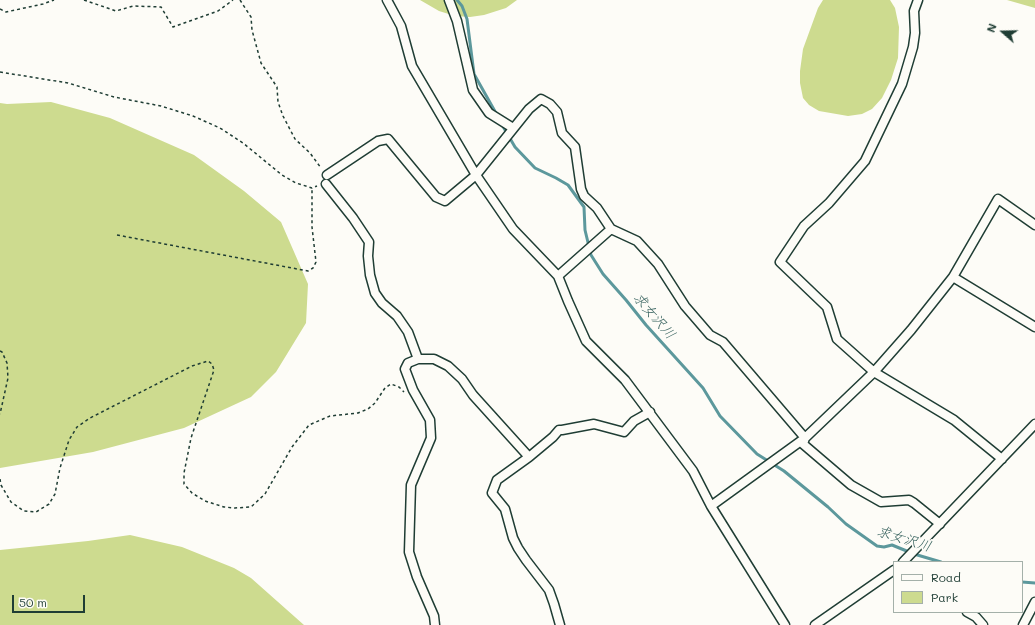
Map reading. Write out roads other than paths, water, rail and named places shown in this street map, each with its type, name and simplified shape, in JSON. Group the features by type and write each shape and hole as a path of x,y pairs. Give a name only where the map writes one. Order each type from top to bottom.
{"street":[{"path":"388,0 402,26 412,66 476,175 513,229 558,276 586,341 625,380 693,471 711,506 785,625"},
{"path":"449,0 457,21 473,90 489,113 513,128"},
{"path":"918,0 914,10 915,33 902,84 865,161 829,203 804,226 780,262 827,307 837,339 874,372 954,420 1002,459"},
{"path":"418,359 408,332 397,316 382,303 375,293 370,275 368,256 369,242 327,179 378,140 388,139 436,196 445,202 476,175 529,109 541,99 550,104 557,112 562,133 574,146 581,189 584,196 596,208 610,229 637,242 658,264 685,306 710,335 723,342 805,438"},
{"path":"711,506 805,438 874,372 911,330 953,277 998,199 1035,225"},
{"path":"558,276 610,229"},
{"path":"953,277 1035,327"},
{"path":"435,625 434,616 417,577 409,552 411,486 431,438 430,420 413,390 405,369 408,363 418,359 434,359 448,366 462,379 473,395 529,457"},
{"path":"560,625 549,590 518,548 513,538 505,509 492,493 497,480 529,457 559,430 594,424 624,432 634,421 650,412"},
{"path":"904,561 1035,424"},
{"path":"805,438 803,444 851,485 881,502 909,500 940,524"},
{"path":"815,625 893,571"},
{"path":"1023,625 1035,602"},
{"path":"969,613 976,617 983,625"}],"waterway":[{"name":"求女沢川","path":"457,0 462,6 467,19 474,74 497,115"},
{"name":"求女沢川","path":"501,123 515,147 535,168 568,185 584,207 585,230 591,255 603,274 646,325 703,388 720,416 757,454 784,471 828,507 846,524 877,546 884,547 892,545 914,554 938,561"},
{"name":"求女沢川","path":"1023,582 1035,583"}]}
